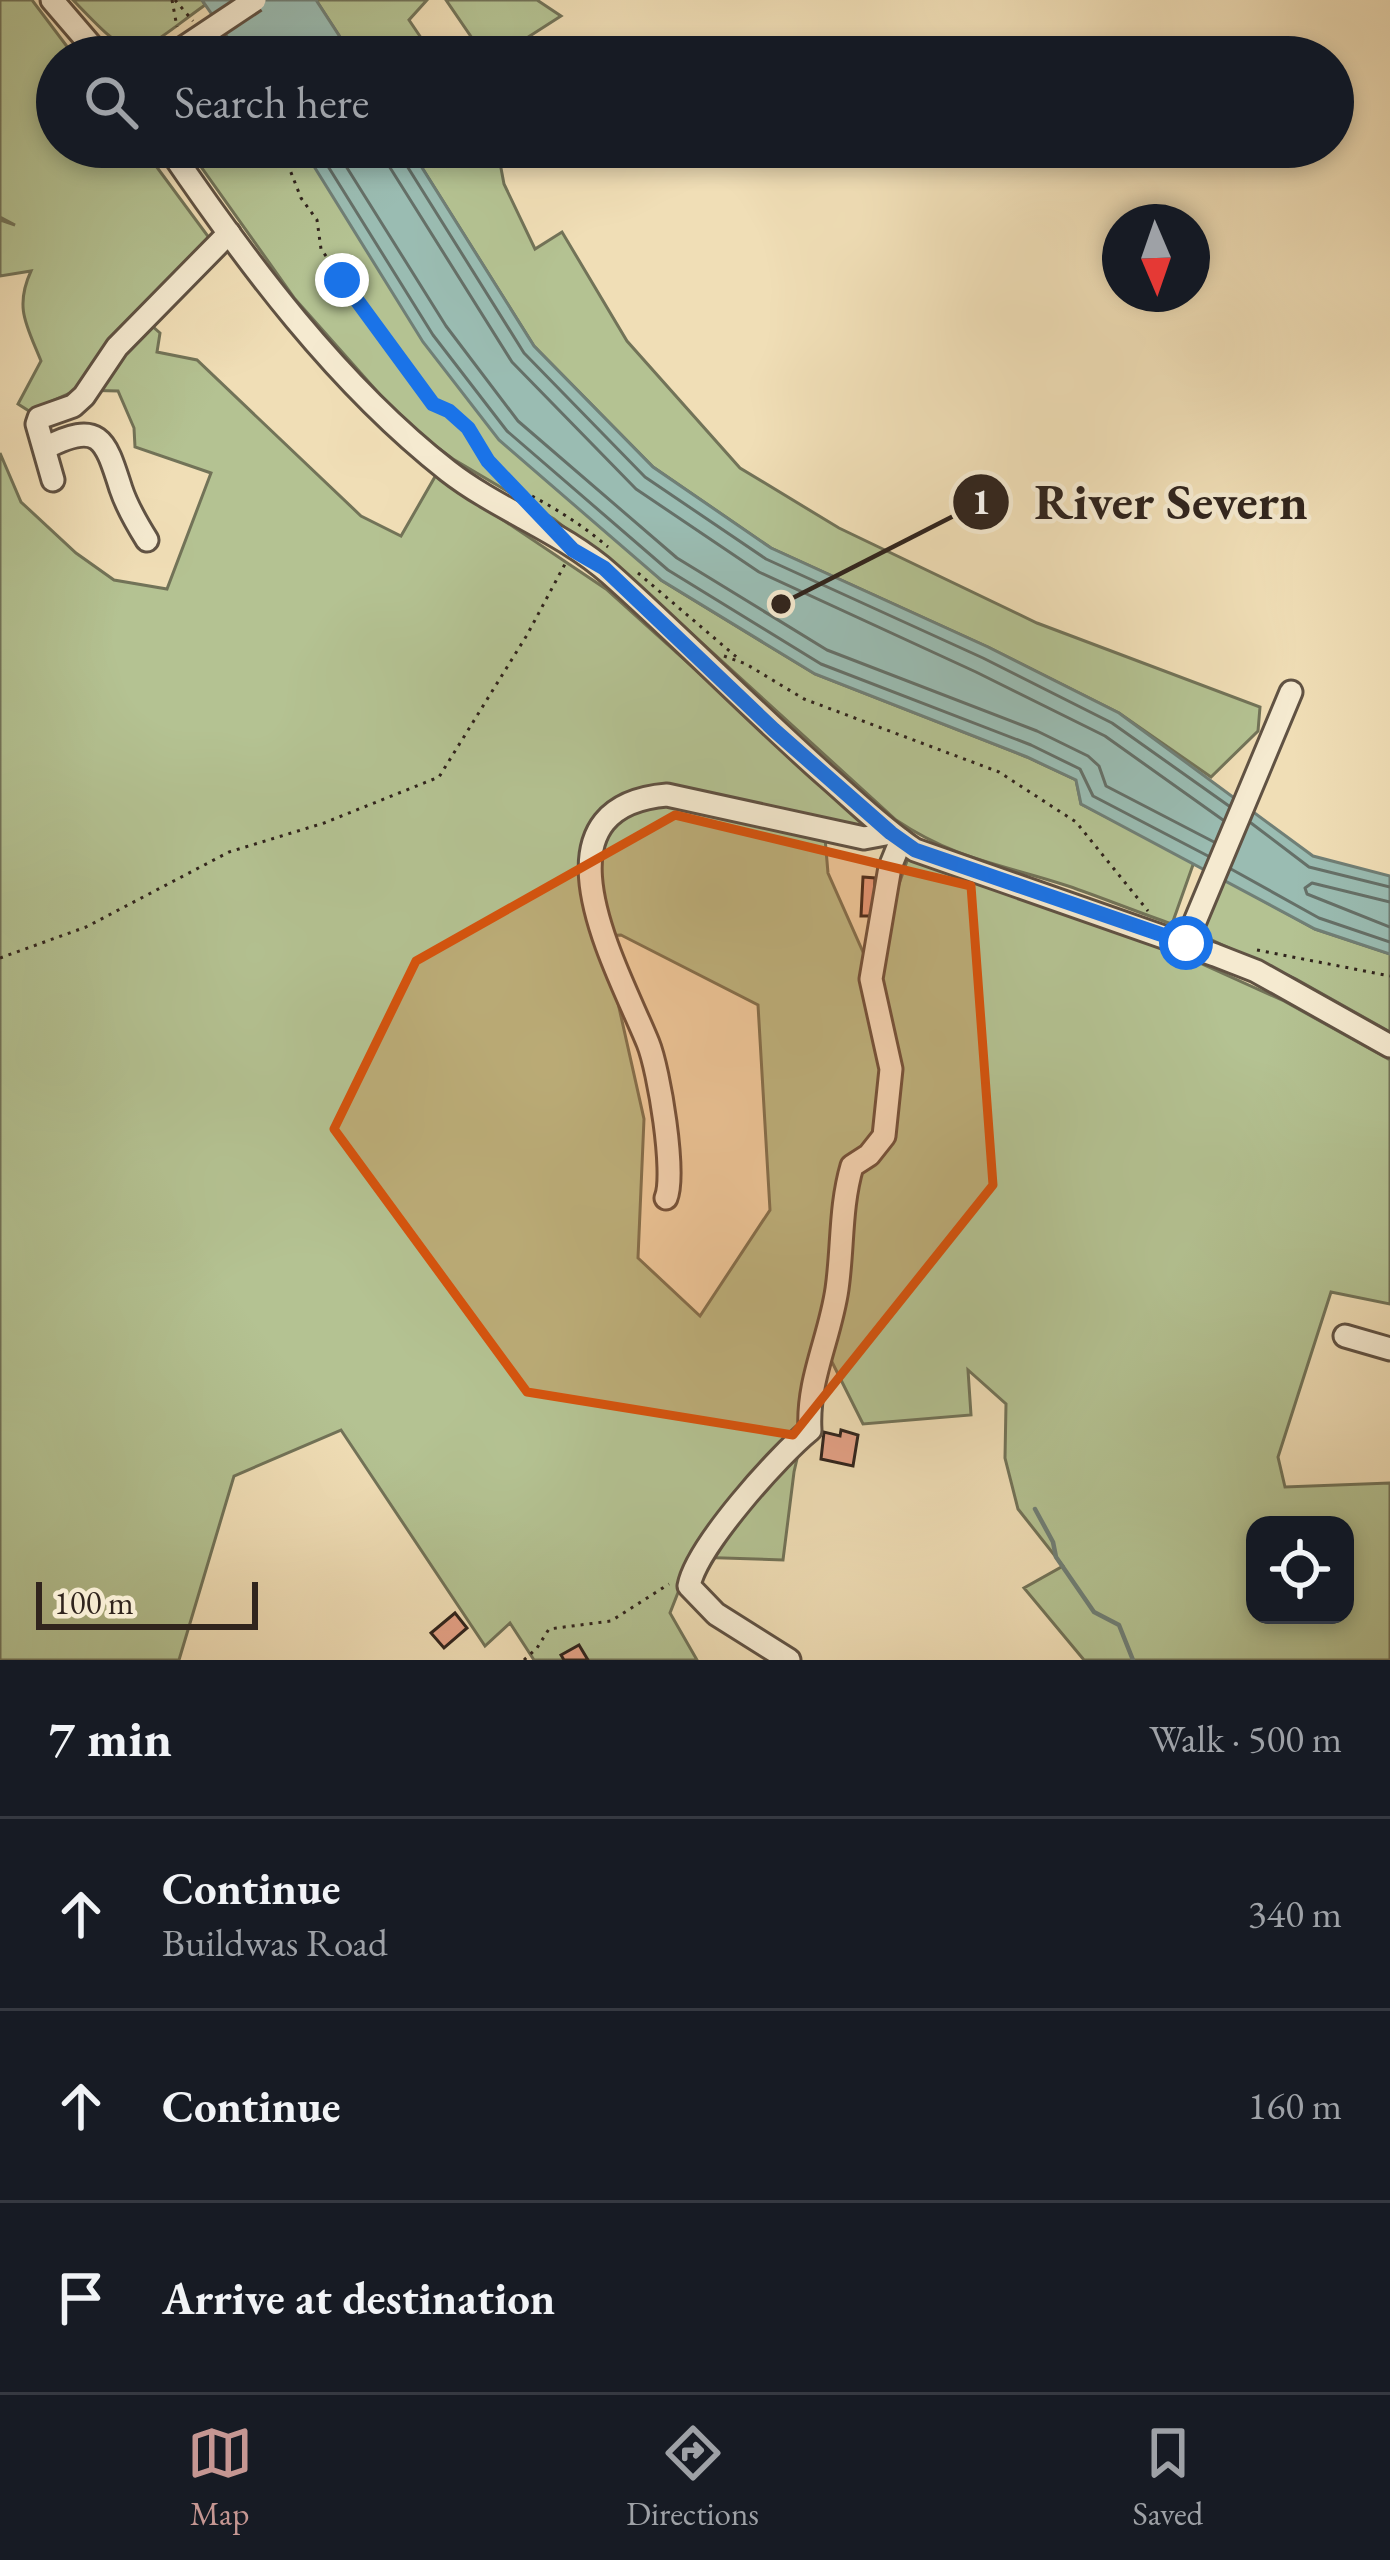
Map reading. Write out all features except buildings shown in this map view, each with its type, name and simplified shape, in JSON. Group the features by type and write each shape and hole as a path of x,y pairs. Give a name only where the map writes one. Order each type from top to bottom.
{"street":[{"path":"52,0 83,36"},
{"path":"200,36 255,0"},
{"path":"183,168 229,233 340,369 401,434 454,476 604,568 774,730 896,837 915,850 1256,971 1390,1046"},
{"path":"53,480 39,418 73,406 84,396 117,347 229,233"},
{"path":"45,448 77,434 104,442 128,506 147,540"},
{"path":"1186,943 1291,692"},
{"path":"666,1198 672,1175 650,1045 633,1016 588,892 591,848 608,820 634,798 667,795 864,838 896,837"},
{"path":"789,1660 716,1614 689,1586 711,1540 784,1451 810,1430 808,1403 836,1294 846,1185 852,1166 869,1156 884,1136 891,1069 872,980 896,837"},
{"path":"1345,1336 1390,1349"}],"path":[{"path":"172,0 178,15 176,36"},
{"path":"289,168 317,220 321,249 415,384 433,404 468,428 488,461 529,503"},
{"path":"0,958 86,927 229,852 324,823 439,777 573,550"},
{"path":"725,656 804,699 979,764 1018,784 1076,822 1142,901 1153,919 1149,930"},
{"path":"1242,947 1390,976"},
{"path":"524,1660 549,1629 611,1621 668,1584"}],"highlighted area":[{"path":"675,815 971,886 993,1185 793,1435 527,1392 334,1129 416,961"}],"green space":[{"path":"0,0 32,0 59,36 36,36 36,168 158,168 210,239 151,325 160,333 157,352 197,360 361,516 401,536 436,475 606,589 872,829 825,838 828,873 875,979 885,925 908,858 1171,950 1284,1001 1390,1060 1390,1304 1331,1292 1278,1457 1285,1487 1390,1483 1390,1660 1084,1660 1024,1588 1063,1566 1018,1509 1005,1458 1006,1404 968,1370 971,1415 863,1424 823,1344 794,1472 783,1560 692,1557 670,1613 697,1660 534,1660 510,1623 485,1646 341,1430 234,1476 179,1660 0,1660 0,453 21,502 76,553 114,580 167,589 211,473 135,447 134,428 118,391 77,390 29,411 18,404 41,361 23,307 31,271 0,276 0,220 15,225 0,217","holes":["621,935 758,1005 770,1210 700,1316 638,1258 644,1119 603,936"]},
{"path":"73,0 202,0 205,5 162,36 110,36"},
{"path":"316,0 427,0 409,20 420,36 339,36"},
{"path":"446,0 537,0 561,16 530,36 471,36"},
{"path":"202,168 316,168 661,580 815,674 1076,780 1081,804 1194,862 1172,924 959,853 896,820 658,603 554,519 453,459 406,424 295,299"},
{"path":"422,168 501,168 535,249 562,232 627,341 740,468 839,528 1037,623 1260,707 1258,731 1211,777 1119,713 771,548 653,467 534,346"},
{"path":"1220,877 1315,929 1390,954 1390,1032 1296,979 1199,934"}],"water":[{"path":"202,0 316,0 339,36 227,36"},
{"path":"315,168 422,168 534,346 653,467 771,548 1119,713 1313,856 1390,876 1390,954 1315,929 1081,804 1076,780 815,674 661,580 499,440 423,342"}],"waterway":[{"path":"1035,1509 1056,1557 1094,1612 1119,1625 1133,1660"}],"place":[{"name":"River Severn","path":"781,604"}],"route":[{"path":"342,280 415,384 433,404 468,428 488,461 573,550 604,568 774,730 891,833 915,850 1186,943"}]}
